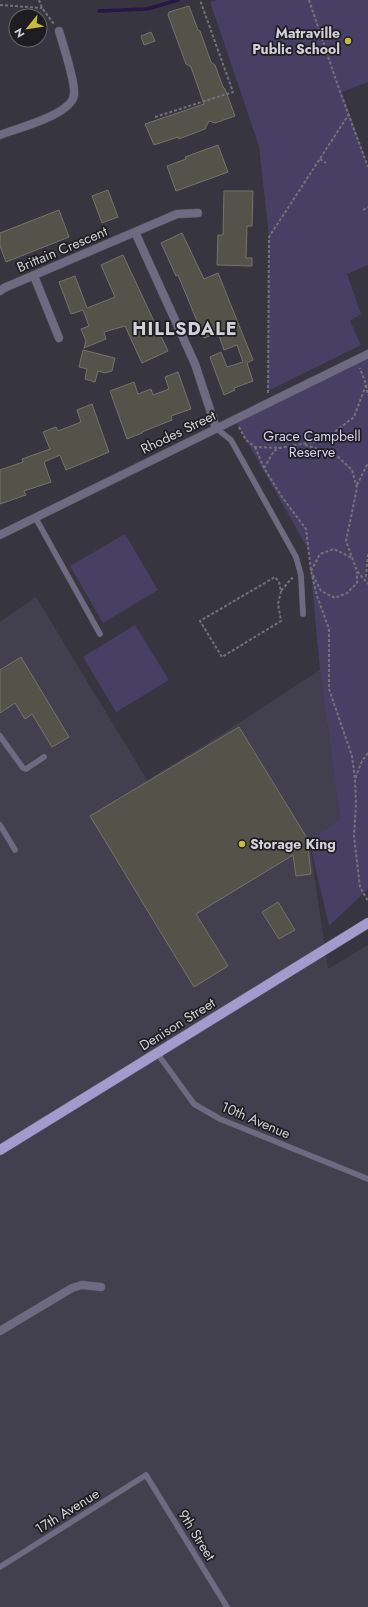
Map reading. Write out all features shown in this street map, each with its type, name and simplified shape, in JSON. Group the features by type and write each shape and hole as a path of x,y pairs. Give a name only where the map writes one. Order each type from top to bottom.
{"main road":[{"name":"Denison Street","path":"0,1150 368,923"}],"street":[{"path":"0,135 57,114 68,105 74,95 73,83 59,31"},
{"name":"Brittain Crescent","path":"0,291 177,214 198,213"},
{"path":"135,232 195,364 216,428"},
{"path":"34,276 59,338"},
{"name":"Rhodes Street","path":"0,535 368,354"},
{"path":"0,1331 72,1288 82,1284 101,1286"}],"lane":[{"path":"216,428 230,440 296,557 301,575 304,614"},
{"path":"35,517 100,634"},
{"path":"0,736 23,768 26,769 44,757"},
{"path":"0,825 15,850"},
{"name":"10th Avenue","path":"157,1053 194,1104 207,1112 220,1119 368,1179"},
{"name":"17th Avenue","path":"0,1567 146,1475"},
{"name":"9th Street","path":"146,1475 227,1607"}],"path":[{"path":"0,5 42,8 39,0"},
{"path":"155,116 233,92 200,0"},
{"path":"309,0 368,165"},
{"path":"48,16 59,31"},
{"path":"268,403 269,237 349,114"},
{"path":"320,159 326,163"},
{"path":"363,210 368,207"},
{"path":"358,359 368,395"},
{"path":"255,447 280,448 324,440 354,417 366,385"},
{"path":"235,419 246,440 255,447 264,468 282,497 306,529 311,571 317,596 329,629 329,689 352,756 356,804 354,836 360,887 368,901"},
{"path":"304,444 335,454 352,470 356,486"},
{"path":"264,468 274,451 280,448"},
{"path":"368,463 356,486 346,541 358,571 368,584"},
{"path":"311,571 320,554 334,549 353,558"},
{"path":"368,554 366,577 368,578"},
{"path":"311,571 321,591 335,598 347,593 357,583 358,571"},
{"path":"281,591 279,582 275,577 200,621 222,657 281,621 278,604 281,591 291,579 301,575"},
{"path":"355,779 362,761 368,753"}],"shaded area":[{"path":"36,597 147,780 211,741 320,670 340,819 309,840 328,969 368,945 368,1607 0,1607 0,622"}],"green space":[{"path":"217,0 368,0 368,82 342,92 368,166 368,265 347,274 361,314 350,321 361,345 268,391 269,237 259,146 210,2"},
{"name":"Grace Campbell Reserve","path":"368,354 368,554 366,577 368,578 368,889 329,926 309,840 340,819 320,670 309,551 235,420"},
{"path":"125,534 158,590 103,623 70,566"},
{"path":"135,625 169,680 116,712 83,657"}],"building":[{"path":"189,6 211,62 215,65 235,116 215,123 209,121 205,129 179,139 178,137 154,145 145,124 204,104 191,67 186,64 168,15 169,12"},
{"path":"151,32 155,41 144,45 141,36"},
{"path":"218,145 228,172 176,191 167,166 186,159 185,157"},
{"path":"108,190 118,217 102,223 92,196"},
{"path":"224,191 253,191 252,226 247,226 246,258 252,258 252,266 217,265 218,235 223,235"},
{"path":"59,210 69,237 6,262 0,246 0,233"},
{"path":"182,233 204,279 218,273 253,360 247,363 253,381 234,388 235,390 224,395 210,357 221,352 227,367 243,362 237,345 224,350 218,333 204,338 178,275 176,276 161,243"},
{"path":"123,255 168,351 142,363 125,326 104,332 106,339 84,348 86,341 81,329 89,326 83,310 71,314 59,282 75,276 87,308 115,297 101,265"},
{"path":"83,350 115,358 112,371 105,373 98,371 95,382 85,379 87,369 79,367"},
{"path":"178,372 191,409 171,416 172,420 127,439 110,391 134,382 138,394 151,389 153,395 169,389 165,377"},
{"path":"92,404 109,452 66,470 60,455 44,462 51,482 24,491 26,495 0,504 0,470 23,462 22,459 50,449 43,432 56,427 58,431 81,422 77,410"},
{"path":"21,657 69,737 52,747 32,714 25,719 15,703 0,713 0,670"},
{"path":"239,727 307,838 311,874 296,876 293,855 196,914 228,966 194,987 90,816"},
{"path":"278,902 295,930 279,939 262,912"}],"waterway":[{"path":"99,11 147,9 178,0"}],"place":[{"name":"Matraville Public School","path":"348,41"},
{"name":"Storage King","path":"242,844"}],"district":[{"name":"HILLSDALE","path":"185,329"}]}
